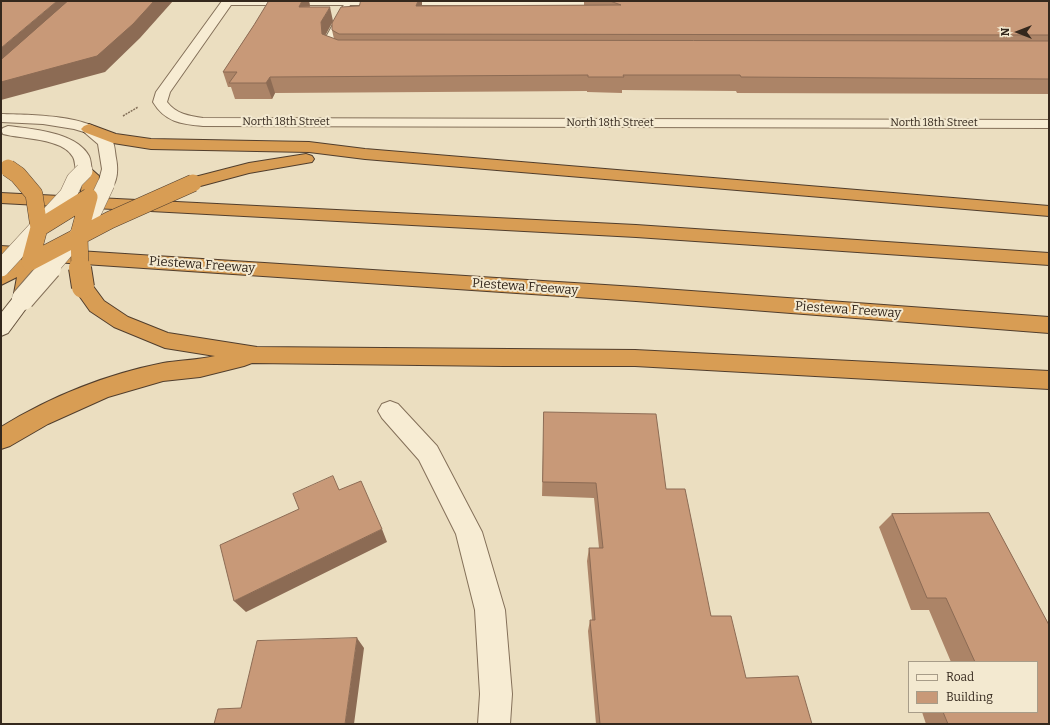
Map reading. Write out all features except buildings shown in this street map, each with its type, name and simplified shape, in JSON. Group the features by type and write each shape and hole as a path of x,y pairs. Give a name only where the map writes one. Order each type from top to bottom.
{"highway":[{"path":"89,129 113,138 151,144 309,147 365,154 1049,211"},
{"path":"1,278 79,234 146,203 210,177 262,164 365,154"},
{"path":"4,166 18,175 34,194 39,228 22,299"},
{"path":"84,171 91,176 89,197 79,234 79,264 82,287 97,306 121,322 165,340 257,355 635,358 1049,380"},
{"path":"1,252 89,197 106,184"},
{"path":"1,198 636,230 1049,259"},
{"name":"Piestewa Freeway","path":"1,252 628,294 1049,325"},
{"path":"1,439 29,421 72,400 116,385 165,372 200,368 257,355"}],"street":[{"path":"227,2 628,2"},
{"name":"North 18th Street","path":"227,2 163,92 160,102 166,111 185,119 211,122 1049,124"},
{"path":"1,118 43,120 89,129 105,142 110,169 106,184 90,218 79,234 22,299 1,328"},
{"path":"1,130 39,135 70,145 79,153 83,161 84,171 75,180 68,195 1,268"},
{"path":"390,411 428,453 469,532 490,610 496,694 494,724"}],"lane":[{"path":"341,52 330,47 330,37 349,1"}]}
